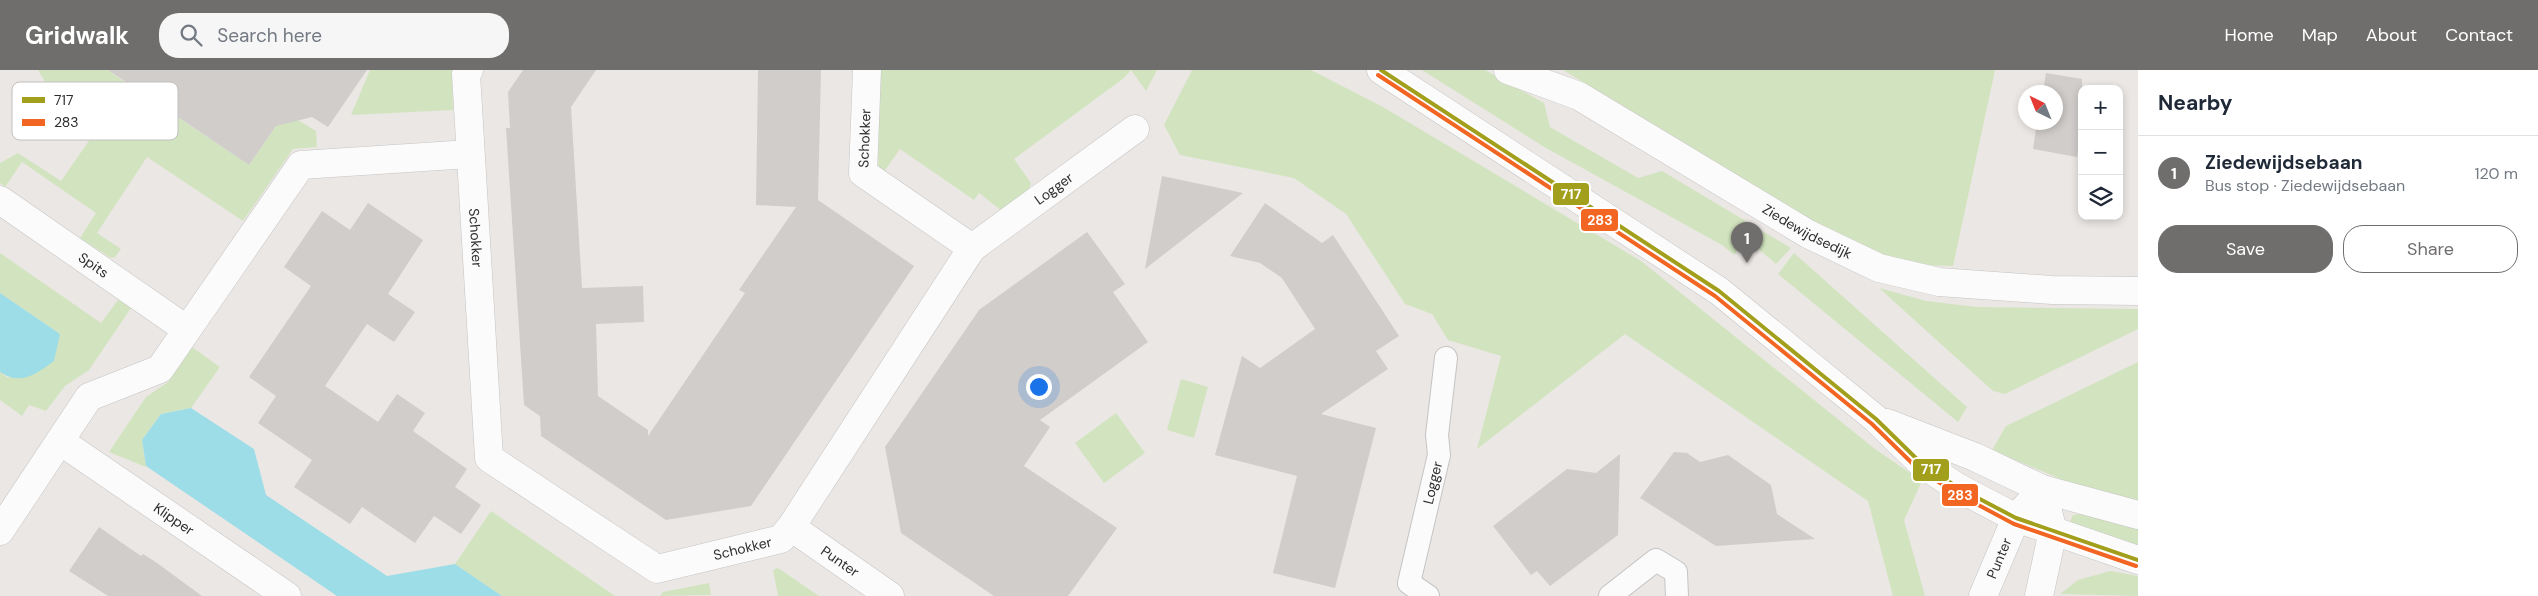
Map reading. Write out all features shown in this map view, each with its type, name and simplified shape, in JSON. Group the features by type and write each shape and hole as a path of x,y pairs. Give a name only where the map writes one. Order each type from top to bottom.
{"street":[{"name":"Schokker","path":"469,70 466,74 470,154 489,458 657,569 781,539 791,527 972,248 863,173 867,70"},
{"path":"1381,70 1719,291 1876,419 1921,463 1957,487 2016,518 2138,560"},
{"name":"Ziedewijdsedijk","path":"1508,70 1579,96 1808,234 1879,268 1939,282 2052,290 2138,291"},
{"name":"Logger","path":"972,248 1135,129"},
{"path":"0,531 89,397 160,369 301,165 470,154"},
{"name":"Spits","path":"0,200 186,329"},
{"path":"1876,419 1975,457 2042,489 2138,515"},
{"name":"Klipper","path":"60,441 287,596"},
{"path":"2039,596 2053,531 2042,489"},
{"name":"Punter","path":"1983,596 2016,518 2042,489"},
{"name":"Punter","path":"791,527 890,596"}],"lane":[{"name":"Logger","path":"1428,596 1409,583 1439,455 1437,436 1446,358"},
{"path":"1610,596 1656,560 1676,572 1677,596"}],"green space":[{"path":"38,70 111,70 110,72 125,82 44,82"},
{"path":"370,70 452,70 453,110 351,115"},
{"path":"880,70 1131,70 1124,78 1014,159 1031,183 1027,196 1006,214 979,193 974,200 900,149 883,173 878,170"},
{"path":"1131,70 1157,70 1146,91"},
{"path":"1192,70 1311,70 1383,107 1641,261 1875,449 1922,481 1904,520 1925,596 1893,596 1868,501 1625,334 1477,449 1501,356 1448,340 1432,314 1405,304 1346,214 1294,178 1180,155 1164,125"},
{"path":"1422,70 1485,70 1544,103 1550,127 1638,178 1662,171 1791,248 1776,264 1747,239 1734,255 1722,245 1546,148"},
{"path":"1563,70 1995,70 1953,266 1923,265 1861,250"},
{"path":"283,116 298,120 316,131 317,147 293,149 243,221 147,157 97,233 121,249 115,257 111,258 80,238 96,213 22,162 5,187 0,183 0,163 18,153 61,181 89,140 178,140 178,117 249,165"},
{"path":"0,253 101,323 118,300 131,308 89,370 65,386 46,411 29,405 22,416 0,400 0,372 8,378 60,334 0,293"},
{"path":"1794,253 1967,407 1958,422 1778,274"},
{"path":"1879,288 1926,301 1977,307 2138,309 2138,329 2005,394 1993,391"},
{"path":"192,347 220,367 191,408 161,414 142,440 146,467 109,452 146,397 168,382"},
{"path":"2138,362 2138,502 2063,480 1992,450 2006,426"},
{"path":"1181,379 1208,387 1194,438 1167,430"},
{"path":"1116,413 1145,453 1104,483 1075,443"},
{"path":"491,511 615,596 502,596 455,564"},
{"path":"2083,514 2138,527 2138,548 2069,524 2073,515"},
{"path":"778,568 819,596 778,596 773,570"},
{"path":"2110,571 2138,576 2138,596 2060,594 2078,580"},
{"path":"709,583 711,595 660,596 663,592"}],"water":[{"path":"0,293 60,334 54,361 28,377 15,378 0,372"},
{"path":"191,408 254,449 266,495 387,576 455,564 502,596 337,596 146,466 142,440 161,414"}],"building":[{"path":"108,70 367,70 328,127 312,117 276,126 249,165 178,117 178,82 126,82"},
{"path":"523,70 596,70 571,107 582,288 643,286 644,322 596,324 598,396 648,430 648,436 745,293 739,290 796,207 756,205 758,70 821,70 818,200 914,266 751,506 666,520 541,436 540,416 524,405 506,128 510,128 508,92"},
{"path":"2046,73 2082,79 2082,85 2078,85 2077,157 2033,149 2036,130 2063,130 2063,85 2044,85"},
{"path":"1162,176 1243,193 1145,269"},
{"path":"368,203 423,240 388,294 415,312 394,342 367,324 325,386 378,422 397,394 425,413 413,431 467,469 455,487 481,505 461,534 434,516 415,543 362,507 350,524 294,487 312,460 258,423 276,396 249,377 311,286 284,267 322,211 350,230"},
{"path":"1265,203 1322,243 1333,235 1399,336 1376,351 1388,369 1321,414 1376,428 1335,588 1273,573 1297,476 1215,455 1242,356 1260,368 1315,329 1282,278 1260,263 1230,256"},
{"path":"1087,232 1125,284 1113,292 1148,342 1040,420 1050,427 1024,466 1117,528 1068,596 994,596 901,533 885,447 979,310"},
{"path":"1674,452 1687,453 1700,462 1728,455 1771,485 1777,514 1815,539 1716,546 1640,498"},
{"path":"1620,454 1618,535 1550,586 1537,571 1531,575 1493,526 1567,469 1596,473"},
{"path":"99,527 141,556 143,554 157,563 202,596 108,596 69,571"}],"transit line":[{"name":"717","path":"1381,70 1719,291 1876,419 1921,463 1957,487 2016,518 2138,560"},
{"name":"283","path":"1378,75 1715,296 1872,424 1917,468 1954,492 2014,524 2136,566"}],"place":[{"name":"Ziedewijdsebaan","path":"1747,263"}]}
